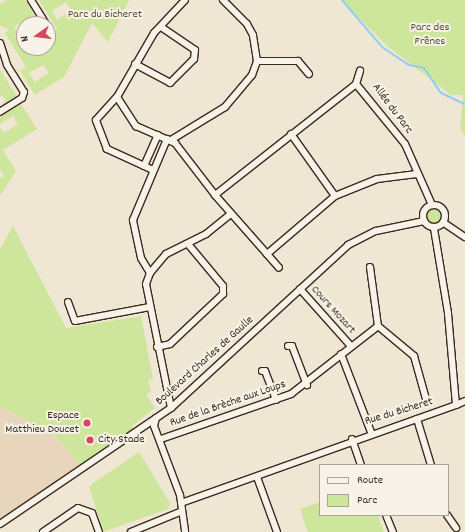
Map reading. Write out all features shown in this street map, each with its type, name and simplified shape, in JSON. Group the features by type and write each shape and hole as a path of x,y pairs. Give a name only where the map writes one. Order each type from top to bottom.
{"street":[{"path":"31,0 41,16"},
{"path":"153,170 107,149 96,127 96,120 117,97 135,64 161,27 185,0"},
{"path":"150,273 141,258 133,220 153,170 169,140 225,107 243,90 257,61 257,47 247,24 223,0"},
{"path":"135,64 170,83 194,59 195,50 161,27"},
{"path":"0,44 7,65 24,92 22,98 0,112"},
{"path":"257,61 298,61 309,74"},
{"path":"356,84 360,71"},
{"name":"Allée du Parc","path":"215,196 293,137 297,128 356,84 405,144 432,205"},
{"path":"117,97 136,126 169,140 215,196 279,268"},
{"path":"144,166 158,135"},
{"path":"293,137 335,196"},
{"path":"267,254 335,196 377,180 417,174"},
{"path":"444,223 444,210 432,205 424,211 424,220 434,228 448,313 456,405"},
{"path":"171,408 157,347 146,284 150,273 166,254 188,244 231,214"},
{"name":"Boulevard Charles de Gaulle","path":"0,524 171,408 300,289 357,240 391,227 424,220"},
{"path":"434,228 444,223"},
{"path":"444,223 465,236"},
{"path":"157,347 170,344 223,294 223,286 188,244"},
{"path":"370,267 378,326 414,356 426,399"},
{"name":"Cours Mozart","path":"300,289 350,345"},
{"path":"68,302 76,321 150,307"},
{"name":"Rue de la Brèche aux Loups","path":"161,439 276,400 306,386 350,345 378,326"},
{"path":"288,346 292,346 306,386"},
{"path":"340,354 371,432"},
{"path":"262,371 265,371 276,400"},
{"name":"Rue du Bicheret","path":"181,503 257,477 371,432 417,419 465,401"},
{"path":"156,418 154,426 161,439 181,503 180,512 185,532"},
{"path":"417,419 431,464"},
{"path":"352,439 362,464"},
{"path":"257,477 277,532"},
{"path":"43,532 78,508 92,513 98,532"},
{"path":"131,532 180,512"},
{"path":"386,516 393,532"},
{"path":"448,516 456,528"}],"shaded area":[{"path":"0,406 56,436 81,466 0,519"}],"green space":[{"path":"7,0 25,0 35,16 16,16 16,26 14,27 16,30 16,51 5,33 9,30 0,25 0,4"},
{"name":"Parc du Bicheret","path":"39,0 129,0 108,42 92,23 64,77 35,95 20,71 26,67 19,56 56,56 56,18 57,20 71,11 66,2 52,11 55,16 49,16","holes":["43,65 49,73 35,82 29,73"]},
{"name":"Parc des Frênes","path":"341,0 465,0 465,136 460,128 463,95 451,95 386,45"},
{"path":"0,70 18,98 0,109 6,99 0,95"},
{"path":"21,104 37,129 3,150 16,171 0,196 0,178 4,176 0,170 0,127 4,133 18,124 13,116 0,124 0,117"},
{"path":"435,207 441,210 444,216 441,222 435,225 429,222 426,216 429,210"},
{"path":"13,226 66,328 141,316 153,379 148,380 151,392 146,394 155,408 132,426 134,430 81,466 56,436 0,406 0,249"},
{"path":"139,452 170,503 168,509 103,532 89,486"},
{"path":"319,502 319,516 378,516 384,532 308,532 300,509"}],"waterway":[{"path":"342,0 382,47 409,65 424,68 441,93 465,104"}],"place":[{"name":"Espace Matthieu Doucet","path":"87,423"},
{"name":"City Stade","path":"90,440"}]}
